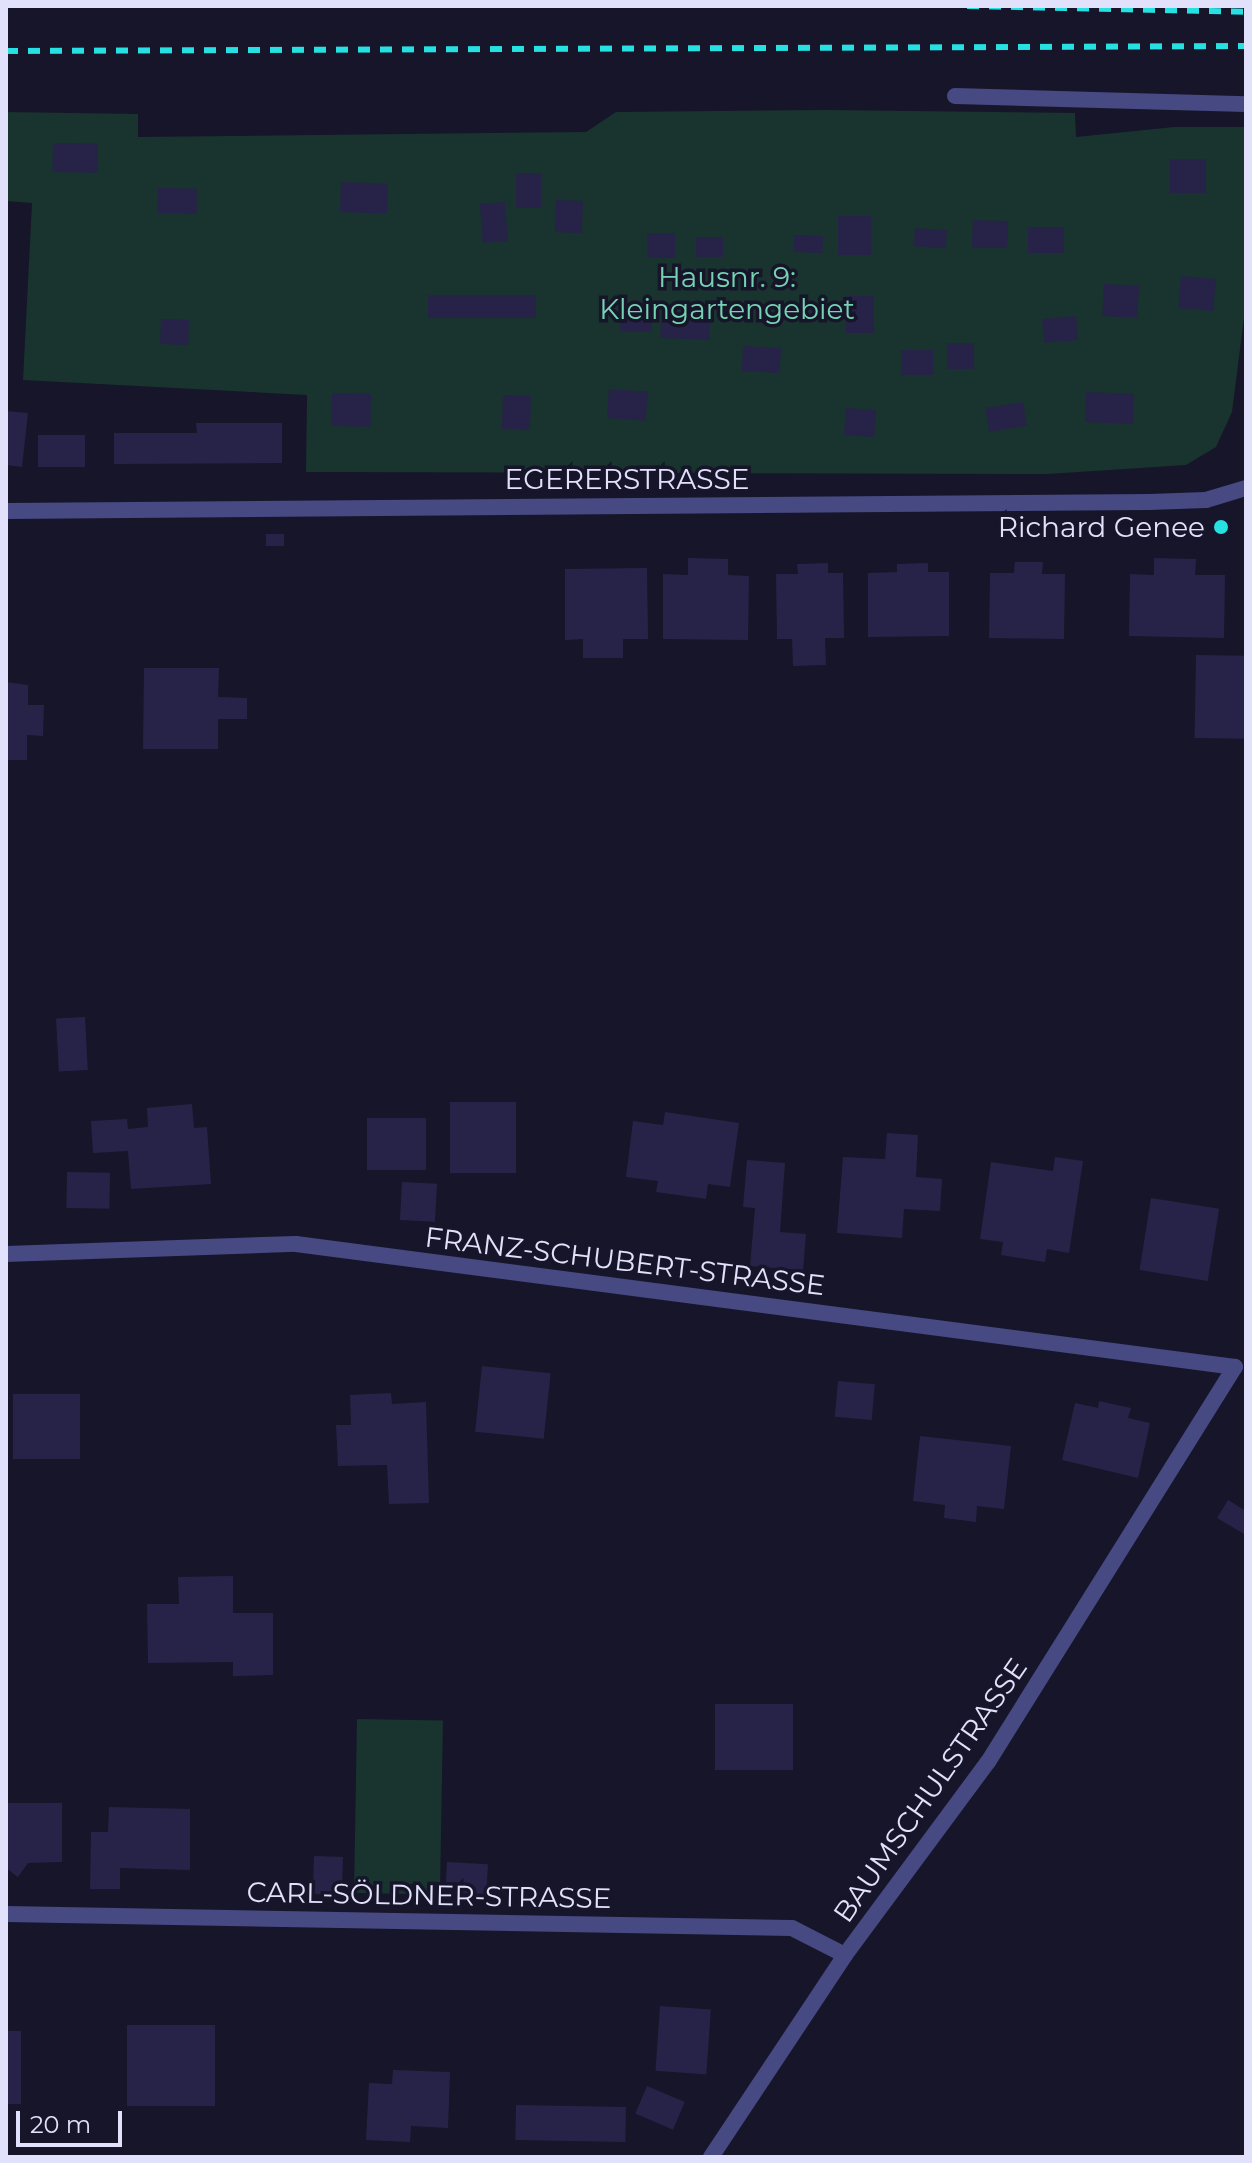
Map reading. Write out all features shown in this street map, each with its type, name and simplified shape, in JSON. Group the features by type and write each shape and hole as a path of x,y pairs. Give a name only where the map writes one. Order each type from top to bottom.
{"street":[{"path":"955,96 1246,104"},
{"name":"EGERERSTRASSE","path":"6,511 1149,502 1206,500 1246,488"},
{"name":"FRANZ-SCHUBERT-STRASSE","path":"6,1254 296,1244 1240,1364"},
{"name":"BAUMSCHULSTRASSE","path":"711,2157 845,1955 988,1762 1240,1364"},
{"name":"CARL-SÖLDNER-STRASSE","path":"6,1914 792,1928 845,1955"}],"green space":[{"name":"Hausnr. 9: Kleingartengebiet","path":"827,110 1075,113 1076,137 1174,127 1246,127 1246,302 1232,412 1216,447 1186,465 1048,474 306,472 307,395 23,380 32,203 6,201 6,112 138,114 138,137 586,132 616,112"},
{"path":"357,1719 443,1721 440,1894 354,1893"}],"building":[{"path":"53,143 98,144 97,173 52,172"},
{"path":"1170,159 1206,159 1206,193 1170,193"},
{"path":"516,173 541,173 541,208 516,208"},
{"path":"341,182 388,184 387,214 340,212"},
{"path":"158,188 197,189 197,214 158,213"},
{"path":"556,200 583,201 582,233 555,232"},
{"path":"505,202 508,241 483,243 480,204"},
{"path":"838,216 871,216 871,255 838,255"},
{"path":"973,220 1008,221 1007,248 972,247"},
{"path":"1028,227 1064,227 1064,253 1028,253"},
{"path":"915,228 947,230 946,248 914,246"},
{"path":"647,233 675,233 675,258 647,258"},
{"path":"794,235 823,236 822,253 793,252"},
{"path":"696,237 723,237 723,257 696,257"},
{"path":"1181,276 1216,279 1213,311 1178,308"},
{"path":"1104,284 1139,286 1137,318 1102,316"},
{"path":"428,295 536,295 536,318 428,318"},
{"path":"846,296 874,296 874,333 846,333"},
{"path":"621,310 652,311 651,332 620,331"},
{"path":"1076,316 1078,340 1044,343 1042,319"},
{"path":"661,318 710,320 709,340 660,338"},
{"path":"161,319 189,320 188,345 160,344"},
{"path":"947,343 974,343 974,369 947,369"},
{"path":"743,346 781,348 780,373 742,371"},
{"path":"901,350 933,350 933,375 901,375"},
{"path":"609,389 648,392 646,421 607,418"},
{"path":"1086,392 1134,394 1133,424 1085,422"},
{"path":"332,393 371,394 370,427 331,426"},
{"path":"503,395 531,396 530,430 502,429"},
{"path":"1023,402 1027,426 989,432 985,408"},
{"path":"846,408 876,410 874,437 844,435"},
{"path":"6,411 28,413 22,467 6,465"},
{"path":"196,423 282,423 282,463 114,464 114,433 197,433"},
{"path":"38,435 85,435 85,467 38,467"},
{"path":"266,534 284,534 284,546 266,546"},
{"path":"688,558 728,559 728,575 749,576 748,640 663,639 663,574 688,575"},
{"path":"1154,558 1196,559 1195,575 1225,575 1224,638 1129,636 1130,574 1154,575"},
{"path":"1015,562 1043,562 1042,574 1065,574 1064,639 989,638 990,573 1014,573"},
{"path":"828,563 828,573 843,573 844,638 825,638 826,665 793,666 792,639 777,639 776,574 798,574 797,564"},
{"path":"928,563 928,572 949,572 949,636 868,637 868,573 897,572 897,564"},
{"path":"647,568 648,639 623,639 623,658 583,658 583,639 565,640 565,569"},
{"path":"1196,655 1246,656 1245,739 1195,738"},
{"path":"144,668 219,668 218,697 247,698 247,719 218,719 218,749 143,749"},
{"path":"6,682 28,685 28,705 44,705 43,736 27,735 27,760 6,760"},
{"path":"85,1017 88,1070 59,1071 56,1019"},
{"path":"450,1102 516,1102 516,1173 450,1173"},
{"path":"192,1104 194,1128 207,1127 211,1184 131,1189 128,1151 93,1153 91,1121 127,1119 128,1129 148,1127 147,1108"},
{"path":"665,1112 739,1123 730,1187 708,1184 706,1199 656,1192 658,1181 626,1177 633,1121 663,1125"},
{"path":"367,1118 426,1118 426,1170 367,1170"},
{"path":"887,1133 918,1135 916,1177 942,1179 940,1211 904,1209 902,1238 837,1233 843,1157 885,1159"},
{"path":"1055,1157 1083,1161 1069,1253 1047,1249 1045,1262 1001,1255 1003,1242 980,1239 991,1162 1053,1171"},
{"path":"747,1160 785,1163 780,1232 806,1234 803,1270 750,1266 755,1208 743,1207"},
{"path":"67,1172 110,1173 109,1209 66,1208"},
{"path":"402,1182 437,1184 435,1222 400,1220"},
{"path":"1151,1198 1219,1209 1208,1281 1140,1270"},
{"path":"482,1366 551,1373 544,1439 475,1432"},
{"path":"838,1381 875,1384 872,1420 835,1417"},
{"path":"391,1393 392,1404 426,1402 429,1503 389,1504 387,1465 338,1466 336,1425 351,1425 350,1395"},
{"path":"13,1394 80,1394 80,1459 13,1459"},
{"path":"1099,1401 1131,1408 1128,1418 1150,1423 1138,1478 1062,1460 1075,1403 1098,1408"},
{"path":"920,1436 1011,1446 1004,1509 977,1506 976,1522 944,1518 945,1505 913,1501"},
{"path":"1228,1500 1246,1511 1246,1535 1217,1518"},
{"path":"233,1576 233,1613 273,1613 273,1675 233,1676 233,1662 148,1663 147,1604 179,1604 178,1577"},
{"path":"715,1704 793,1704 793,1770 715,1770"},
{"path":"6,1803 62,1803 62,1862 28,1863 18,1877 6,1868"},
{"path":"109,1807 190,1809 190,1870 120,1868 120,1889 90,1889 91,1832 108,1832"},
{"path":"314,1856 343,1857 342,1895 313,1894"},
{"path":"447,1862 488,1864 486,1894 445,1892"},
{"path":"660,2006 711,2010 706,2074 655,2071"},
{"path":"127,2025 215,2025 215,2106 127,2106"},
{"path":"6,2031 21,2031 21,2104 6,2104"},
{"path":"393,2070 450,2072 448,2128 411,2126 410,2142 366,2140 369,2083 392,2084"},
{"path":"647,2086 685,2102 673,2130 635,2114"},
{"path":"516,2105 626,2107 625,2142 515,2140"}],"railway":[{"path":"967,6 1246,12"},
{"path":"6,51 1246,46"}],"place":[{"name":"Richard Genee","path":"1221,527"}]}
